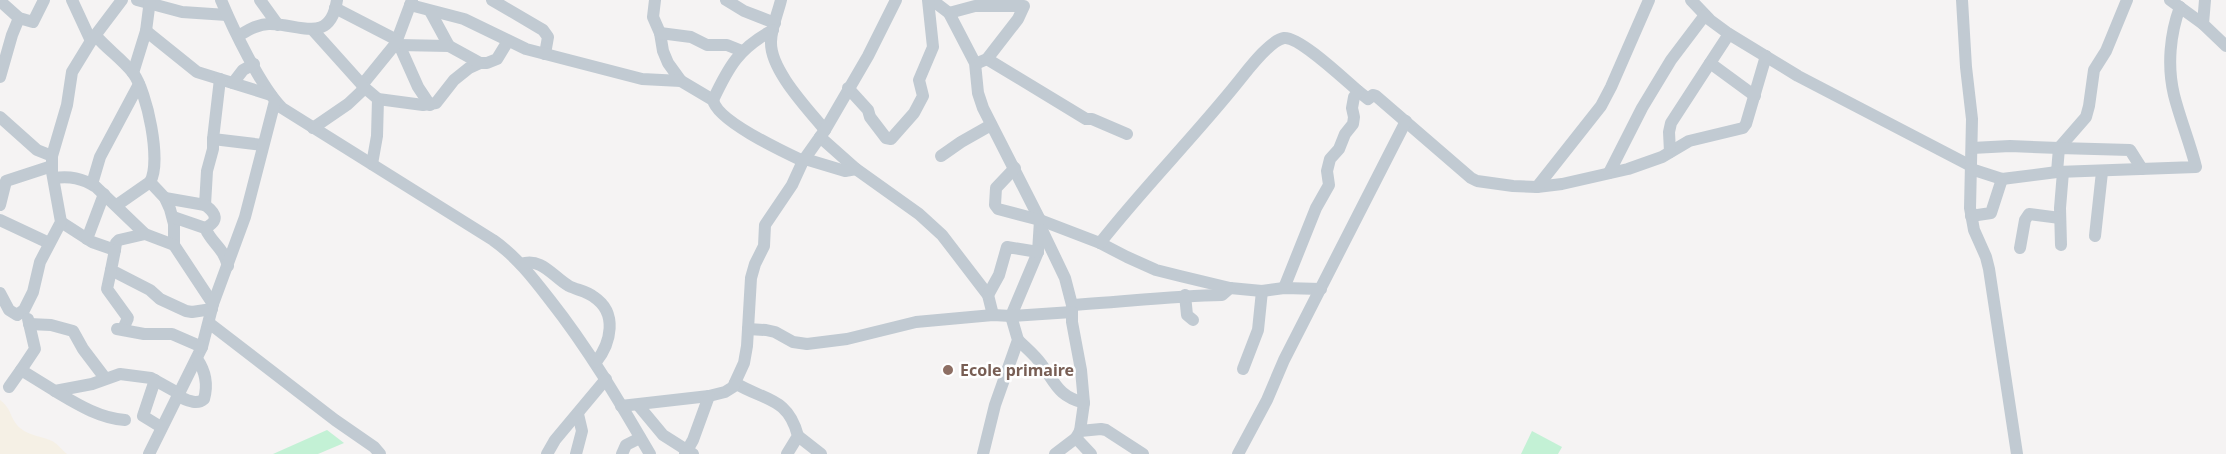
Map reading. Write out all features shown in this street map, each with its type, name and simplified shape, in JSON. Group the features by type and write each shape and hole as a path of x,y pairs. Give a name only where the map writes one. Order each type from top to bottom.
{"street":[{"path":"0,1 19,18 33,22 44,0"},
{"path":"72,0 93,38 133,73 147,103 153,144 154,172 150,182 117,205"},
{"path":"0,293 9,310 17,315 24,310 33,292 40,262 61,222 52,166 67,105 72,72 93,38 122,0"},
{"path":"149,454 177,394 200,353 213,306 245,216 273,98 227,15 222,0"},
{"path":"260,0 278,25"},
{"path":"492,0 543,30 548,37 545,54"},
{"path":"655,0 653,17 660,33 663,51 668,63 681,81 712,100 724,115 753,135 804,160 845,171 856,169"},
{"path":"726,0 774,26"},
{"path":"621,406 709,396 725,392 735,383 744,363 751,278 764,246 765,225 792,185 804,160 868,56 896,0"},
{"path":"848,88 868,110 870,117 886,138 891,139 914,113 923,96 919,80 933,47 928,0"},
{"path":"932,0 950,13 981,61 1086,119 1092,119 1127,134"},
{"path":"1537,187 1601,106 1649,0"},
{"path":"1691,0 1705,15 1729,34 1798,76 1971,167 2002,179 2060,172 2196,167 2172,80 2171,35 2175,3 2203,24 2226,46"},
{"path":"1962,0 1972,119 1969,191 1971,216 1989,269 2017,454"},
{"path":"2061,245 2059,147 2086,117 2094,70 2106,51 2127,0"},
{"path":"2203,24 2205,0"},
{"path":"133,73 146,31 145,1 182,12 227,15"},
{"path":"782,1 774,26 771,46 779,67 797,96 822,133 856,169 930,223 942,235 988,295 993,315"},
{"path":"312,128 348,104 363,86 397,42 411,2 430,11 464,19 526,49 647,81 681,81"},
{"path":"238,36 264,24 312,28 329,22 336,4 397,42 449,46 480,63 497,59 508,40"},
{"path":"950,13 975,6 1024,6 1018,20 981,61 978,93 991,125 1015,168 1041,223 1050,249 1065,278 1072,308 1083,403 1078,434 1061,452"},
{"path":"430,11 449,46"},
{"path":"1609,173 1642,108 1671,60 1705,15"},
{"path":"0,77 19,18"},
{"path":"712,100 728,70 742,51 774,26"},
{"path":"312,28 363,86 378,99 430,105 436,103 462,73 480,63"},
{"path":"146,31 197,72 273,98 312,128 494,240 512,254 596,362 650,454"},
{"path":"660,33 689,36 707,45 727,45 742,51"},
{"path":"1670,152 1671,123 1729,34"},
{"path":"1100,243 1218,108 1253,64 1277,40 1289,38 1301,44 1368,99 1373,95 1376,96 1477,181 1537,187 1562,184 1647,164 1689,141 1743,128 1766,56"},
{"path":"397,42 418,87 430,105"},
{"path":"1710,63 1755,96"},
{"path":"233,83 243,70 254,64"},
{"path":"205,205 207,171 213,149 220,80"},
{"path":"92,184 100,157 139,84"},
{"path":"1284,288 1316,208 1329,185 1327,171 1330,159 1339,149 1353,124 1352,108 1358,91"},
{"path":"372,164 377,136 378,99"},
{"path":"0,117 52,166 92,184 117,205 145,234 174,244"},
{"path":"1238,454 1406,121"},
{"path":"941,156 991,125"},
{"path":"213,139 263,145"},
{"path":"1972,148 2010,146 2130,150 2142,169"},
{"path":"0,205 3,181 52,166"},
{"path":"1015,168 996,188 995,205 998,209 1100,243 1156,270 1230,288 1262,291 1284,288 1321,289"},
{"path":"2095,236 2102,172"},
{"path":"1971,216 1991,213 2002,179"},
{"path":"150,182 165,198 173,217 174,244 213,306"},
{"path":"87,240 104,194"},
{"path":"165,198 205,205 216,215 214,222 205,228"},
{"path":"2020,248 2025,220 2029,214 2060,218"},
{"path":"173,217 205,228 211,240 224,251 228,266"},
{"path":"0,220 49,243"},
{"path":"61,222 87,240 115,250"},
{"path":"1041,223 1038,252 1011,316 1018,340 1041,363 1059,391 1067,398 1083,403"},
{"path":"55,391 92,384 120,374 155,380 194,402 204,399 206,379 200,353 172,334 144,334 120,329 128,318 107,289 116,243 119,240 145,234"},
{"path":"988,295 999,275 1007,247 1038,252"},
{"path":"521,264 534,262 553,272 567,284 592,295 601,302 611,329 607,346 596,362"},
{"path":"111,270 152,292 160,299 186,311 192,312 213,306"},
{"path":"748,329 775,332 793,342 807,344 847,339 916,322 993,315 1011,316 1185,295 1222,295 1230,288"},
{"path":"1244,369 1258,330 1262,291"},
{"path":"1185,295 1187,315 1193,320"},
{"path":"9,387 35,349 24,310"},
{"path":"209,322 335,420 374,447 380,454"},
{"path":"29,324 51,325 73,331 83,349 105,378"},
{"path":"983,454 995,405 1018,340"},
{"path":"21,370 97,414 125,420"},
{"path":"547,454 555,440 606,379"},
{"path":"155,380 143,416 161,427"},
{"path":"735,383 785,407 798,436 820,454"},
{"path":"638,405 663,435 689,453 709,396"},
{"path":"576,454 582,431 578,414"},
{"path":"1078,434 1106,430 1143,454"},
{"path":"1078,434 1091,454"},
{"path":"787,454 798,436"},
{"path":"622,454 626,445 640,438"}],"green space":[{"path":"327,430 344,443 318,454 273,454"},
{"path":"1532,431 1562,447 1558,454 1521,454"}],"sand":[{"path":"0,400 20,428 52,441 67,454 0,454"}],"place":[{"name":"Ecole primaire","path":"948,370"}]}
